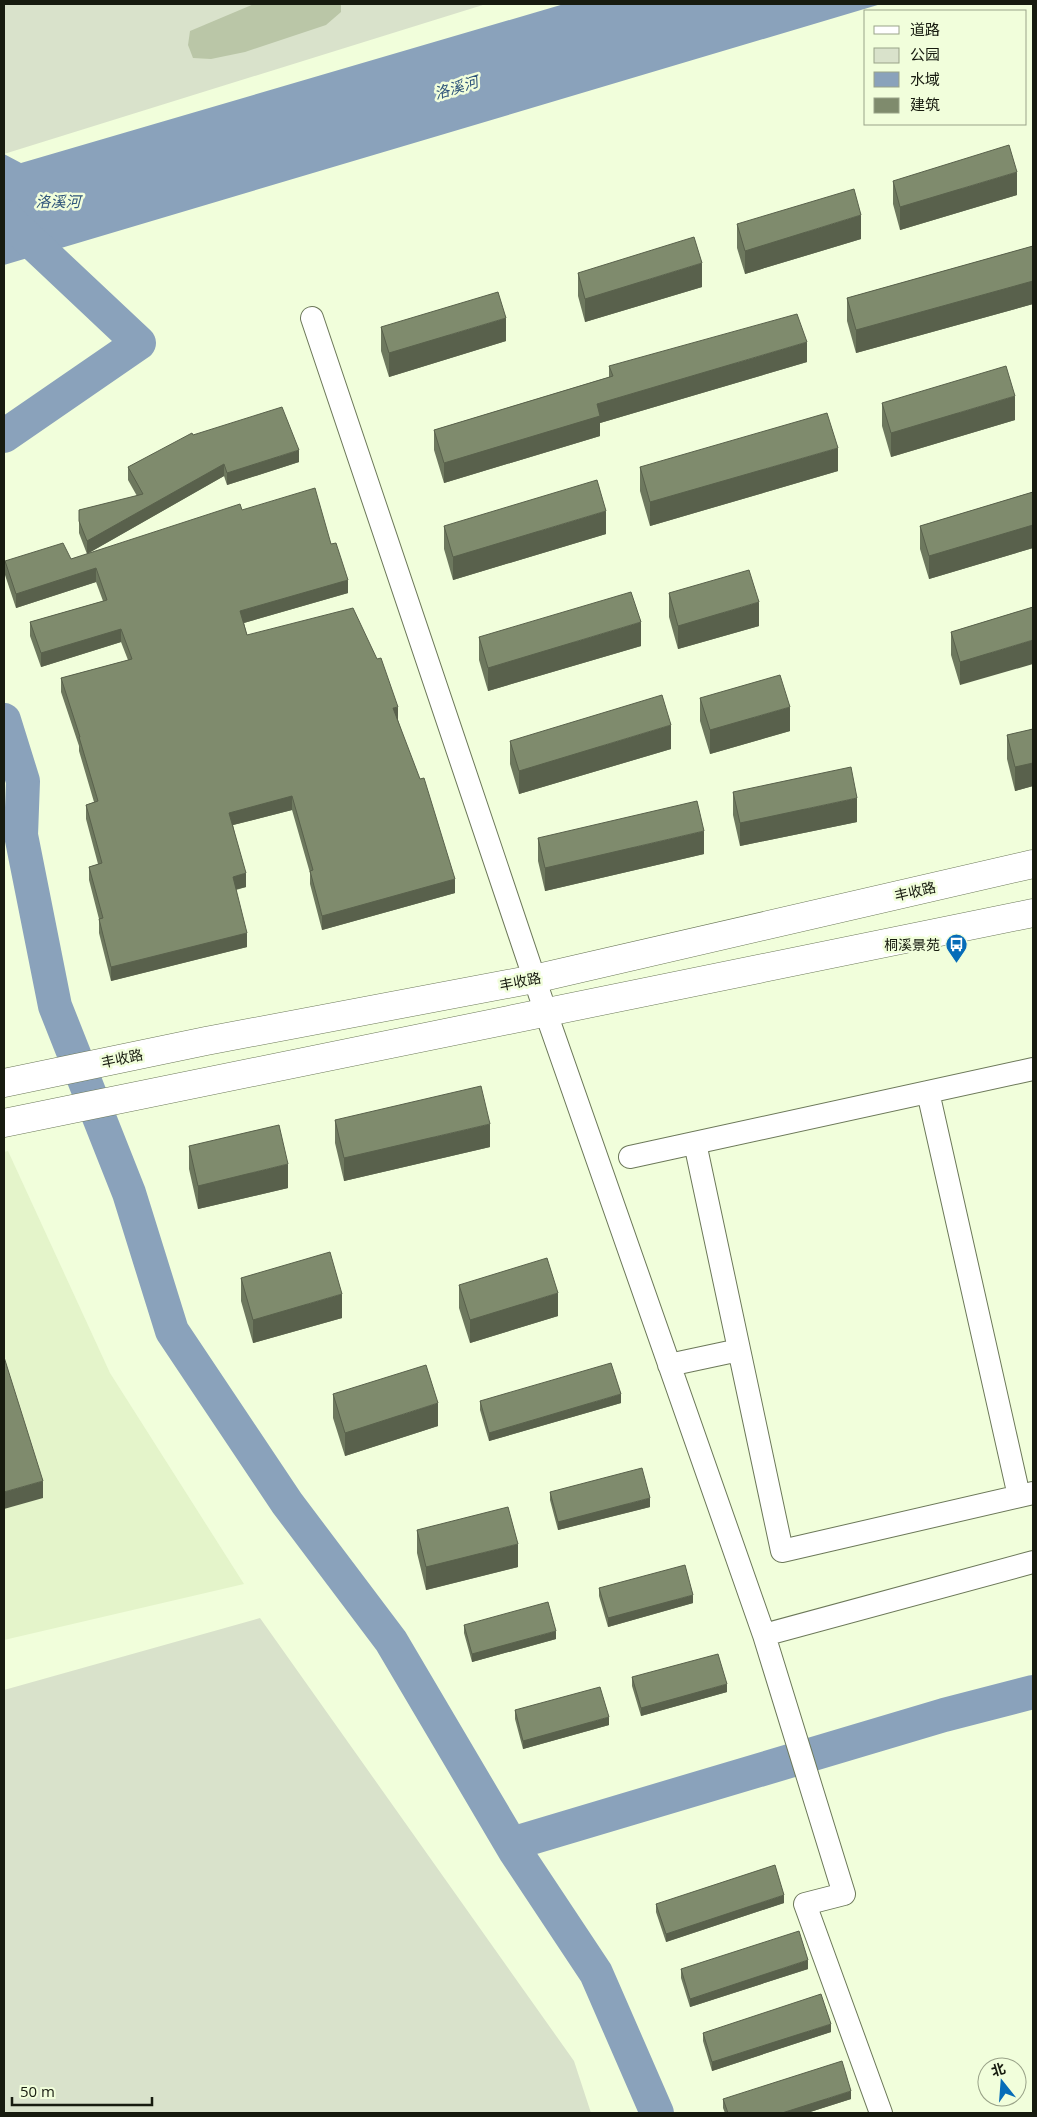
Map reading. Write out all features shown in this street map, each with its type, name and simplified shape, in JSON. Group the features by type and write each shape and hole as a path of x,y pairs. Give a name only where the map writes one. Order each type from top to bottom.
{"main road":[{"name":"丰收路","path":"4,1083 206,1040 534,979 1033,864"},
{"path":"14,1121 1033,913"}],"street":[{"path":"312,318 534,979 764,1635 844,1894 806,1904 881,2113"},
{"path":"630,1157 1033,1069"},
{"path":"695,1143 782,1551 1026,1494 928,1092"},
{"path":"669,1365 739,1350"},
{"path":"764,1635 1033,1562"}],"shaded area":[{"path":"254,4 341,4 341,12 326,25 245,52 211,59 193,58 188,45 190,31"},
{"path":"8,1151 110,1373 244,1584 4,1640 4,1152"}],"green space":[{"path":"4,4 486,4 4,154"},
{"path":"260,1618 574,2061 591,2113 4,2113 4,1690"}],"water":[{"name":"洛溪河","path":"564,4 881,4 4,265 4,154 21,163"}],"building":[{"path":"1009,145 1017,172 900,207 893,181"},
{"path":"854,189 861,215 745,251 737,224"},
{"path":"694,237 702,263 585,299 578,273"},
{"path":"1033,246 1033,281 856,330 847,298"},
{"path":"498,292 506,318 389,353 381,327"},
{"path":"797,314 807,342 597,404 600,416 444,463 434,430 613,376 609,366"},
{"path":"1006,366 1015,396 891,433 882,403"},
{"path":"282,407 299,450 227,473 224,464 87,541 79,521 79,510 143,494 128,467 192,433 193,435"},
{"path":"827,413 838,448 650,502 640,467"},
{"path":"597,480 606,511 453,557 444,526"},
{"path":"315,488 331,544 336,543 348,580 240,611 247,635 353,608 377,659 381,658 398,707 393,708 420,779 424,778 455,879 322,916 310,871 313,870 292,796 229,813 246,873 233,877 247,933 111,967 99,919 103,918 89,867 102,863 86,805 98,801 61,678 132,659 121,629 41,653 30,622 107,600 96,568 16,594 5,561 63,543 71,559 240,504 242,510"},
{"path":"1033,492 1033,525 929,556 920,526"},
{"path":"749,570 759,602 678,626 669,593"},
{"path":"631,592 641,622 488,668 479,637"},
{"path":"1033,607 1033,640 960,662 951,632"},
{"path":"780,675 790,707 710,730 700,698"},
{"path":"662,695 671,725 519,771 510,741"},
{"path":"1033,729 1033,763 1015,767 1007,735"},
{"path":"851,767 857,798 740,823 733,792"},
{"path":"697,801 704,831 545,868 538,838"},
{"path":"481,1086 490,1124 344,1158 335,1120"},
{"path":"279,1125 288,1164 198,1186 189,1146"},
{"path":"330,1252 342,1294 253,1320 241,1278"},
{"path":"547,1258 558,1293 470,1320 459,1285"},
{"path":"4,1357 43,1481 4,1492"},
{"path":"611,1363 621,1394 489,1433 480,1401"},
{"path":"426,1365 438,1403 345,1433 333,1394"},
{"path":"642,1468 650,1498 558,1522 550,1492"},
{"path":"508,1507 518,1544 426,1567 417,1530"},
{"path":"685,1565 693,1595 608,1618 599,1588"},
{"path":"548,1602 556,1631 472,1654 464,1625"},
{"path":"718,1654 727,1684 641,1708 632,1677"},
{"path":"600,1687 609,1717 523,1741 515,1710"},
{"path":"775,1865 784,1895 666,1934 656,1904"},
{"path":"799,1931 808,1960 690,1999 681,1969"},
{"path":"821,1994 831,2024 712,2062 703,2033"},
{"path":"842,2061 851,2091 782,2113 728,2113 723,2099"}],"waterway":[{"path":"4,216 139,343 4,436"},
{"path":"4,720 23,781 21,835 55,1006 129,1193 172,1331 287,1503 391,1641 515,1851 596,1973 657,2113"},
{"path":"511,1844 944,1715 1033,1692"}],"place":[{"name":"桐溪景苑","path":"956,963"}]}
